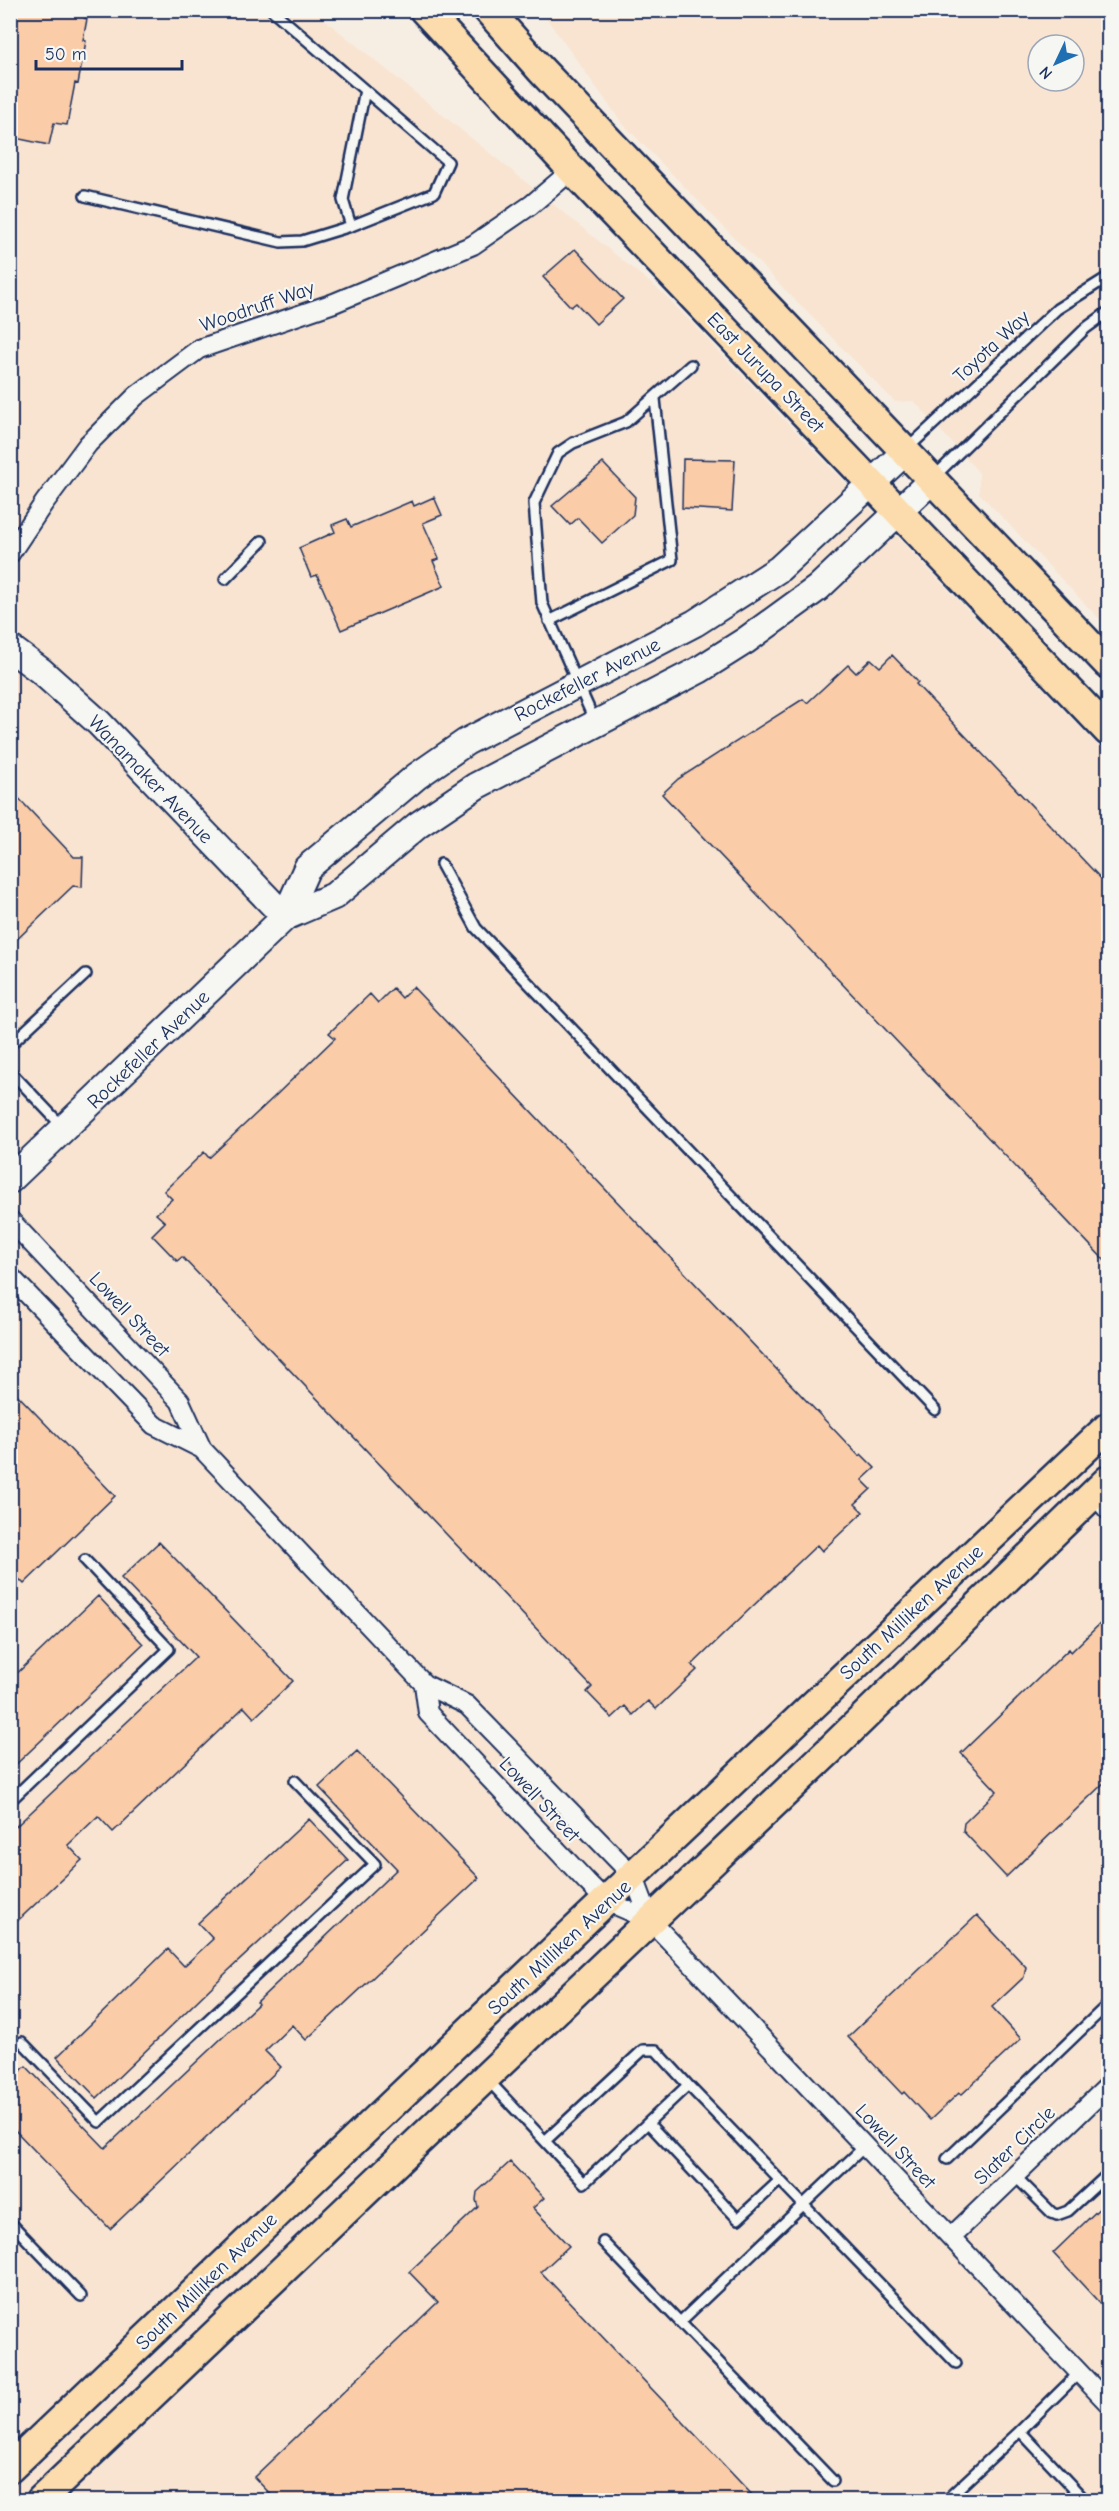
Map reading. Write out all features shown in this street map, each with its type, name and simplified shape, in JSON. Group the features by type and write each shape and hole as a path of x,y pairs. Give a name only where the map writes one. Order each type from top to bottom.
{"main road":[{"name":"East Jurupa Street","path":"424,10 572,170 1108,731"},
{"path":"488,10 541,70 1108,664"},
{"name":"South Milliken Avenue","path":"10,2468 1108,1427"},
{"name":"South Milliken Avenue","path":"41,2500 838,1742 1104,1495"}],"street":[{"name":"Woodruff Way","path":"10,554 88,444 136,396 200,349 334,303 473,245 531,205 572,170"},
{"name":"Rockefeller Avenue","path":"285,917 307,868 417,776 466,742 578,686 695,623 779,569 905,452"},
{"name":"Rockefeller Avenue","path":"10,1180 285,917 334,896 418,825 476,786 595,722 699,670 745,641 818,588 932,480"},
{"name":"Wanamaker Avenue","path":"10,648 41,671 99,723 285,917"},
{"name":"Lowell Street","path":"10,1220 180,1401 202,1449 424,1684 467,1705 634,1877 650,1920"},
{"name":"Lowell Street","path":"10,1276 154,1425 202,1449"},
{"name":"Lowell Street","path":"424,1684 428,1713 606,1901 650,1920 1108,2403"},
{"name":"Slater Circle","path":"951,2237 1108,2086"}],"lane":[{"path":"85,196 281,242 302,241 351,226 434,193 448,162 272,10"},
{"path":"351,226 343,200 365,90"},
{"name":"Toyota Way","path":"905,452 1056,309 1108,277"},
{"path":"932,480 1086,328 1108,312"},
{"path":"595,722 542,603 534,503 558,453 573,443 626,422 655,399 691,365"},
{"path":"549,621 672,560 655,399"},
{"path":"225,579 262,541"},
{"path":"441,864 476,928 935,1410"},
{"path":"10,1045 86,974"},
{"path":"10,1071 64,1128"},
{"path":"10,1801 169,1649 85,1560"},
{"path":"22,2042 99,2122 375,1864 295,1782"},
{"path":"947,2159 1103,2009 1108,2010"},
{"path":"545,2141 643,2050 656,2050 956,2364"},
{"path":"485,2076 584,2183 688,2085"},
{"path":"648,2123 738,2219 779,2181"},
{"path":"680,2322 865,2146"},
{"path":"1015,2176 1052,2213 1057,2215 1068,2211 1108,2174"},
{"path":"10,2222 81,2296"},
{"path":"603,2242 833,2481"},
{"path":"946,2500 1020,2432 1079,2373"},
{"path":"1020,2432 1085,2500"}],"shaded area":[{"path":"11,11 314,11 663,293 1108,756 1108,2500 11,2500"},
{"path":"541,11 1108,11 1108,628 979,493 979,473 914,401 895,402 622,123"}],"building":[{"path":"10,10 85,10 84,18 87,19 83,40 86,41 78,84 75,83 67,125 54,123 49,145 10,137"},
{"path":"575,249 623,299 596,324 576,303 571,307 543,277"},
{"path":"683,459 735,460 732,511 682,508"},
{"path":"603,463 635,497 633,515 602,543 578,518 570,525 552,506"},
{"path":"434,497 442,515 423,523 439,559 433,561 444,586 341,630 317,575 311,577 299,548 335,532 332,525 347,519 351,527 412,501 414,506"},
{"path":"892,655 918,682 916,684 1108,886 1108,1264 662,794 678,779 803,699 807,703 848,665 856,673 871,659 880,667"},
{"path":"10,789 74,857 83,857 82,887 73,886 10,946"},
{"path":"413,987 859,1456 861,1454 875,1468 862,1480 871,1489 855,1504 863,1512 822,1551 817,1545 692,1665 697,1670 656,1709 648,1701 633,1715 625,1706 612,1718 587,1692 592,1687 182,1257 177,1261 152,1235 165,1222 156,1214 172,1199 164,1191 204,1152 209,1158 274,1097 335,1038 329,1033 370,994 378,1003 393,988 402,998"},
{"path":"10,1387 115,1496 24,1584 10,1570"},
{"path":"159,1542 293,1681 254,1718 244,1707 113,1832 98,1816 68,1845 82,1860 10,1928 10,1832 196,1657 121,1578"},
{"path":"98,1596 143,1644 10,1770 10,1680"},
{"path":"1108,1616 1108,1779 1006,1877 963,1831 964,1823 997,1791 961,1753 1069,1649 1071,1652"},
{"path":"357,1751 479,1878 306,2040 292,2025 265,2051 281,2067 110,2229 10,2125 10,2081 26,2066 105,2148 258,2004 257,2002 397,1869 319,1787"},
{"path":"309,1819 348,1860 228,1971 97,2098 57,2057 168,1949 184,1966 213,1939 198,1923"},
{"path":"977,1915 1026,1967 1024,1977 992,2007 1021,2039 961,2095 959,2093 930,2120 848,2037"},
{"path":"510,2162 544,2198 533,2208 569,2246 541,2272 757,2500 276,2500 254,2477 438,2302 409,2272 478,2207 477,2192"},
{"path":"1108,2200 1108,2312 1053,2253"}]}
